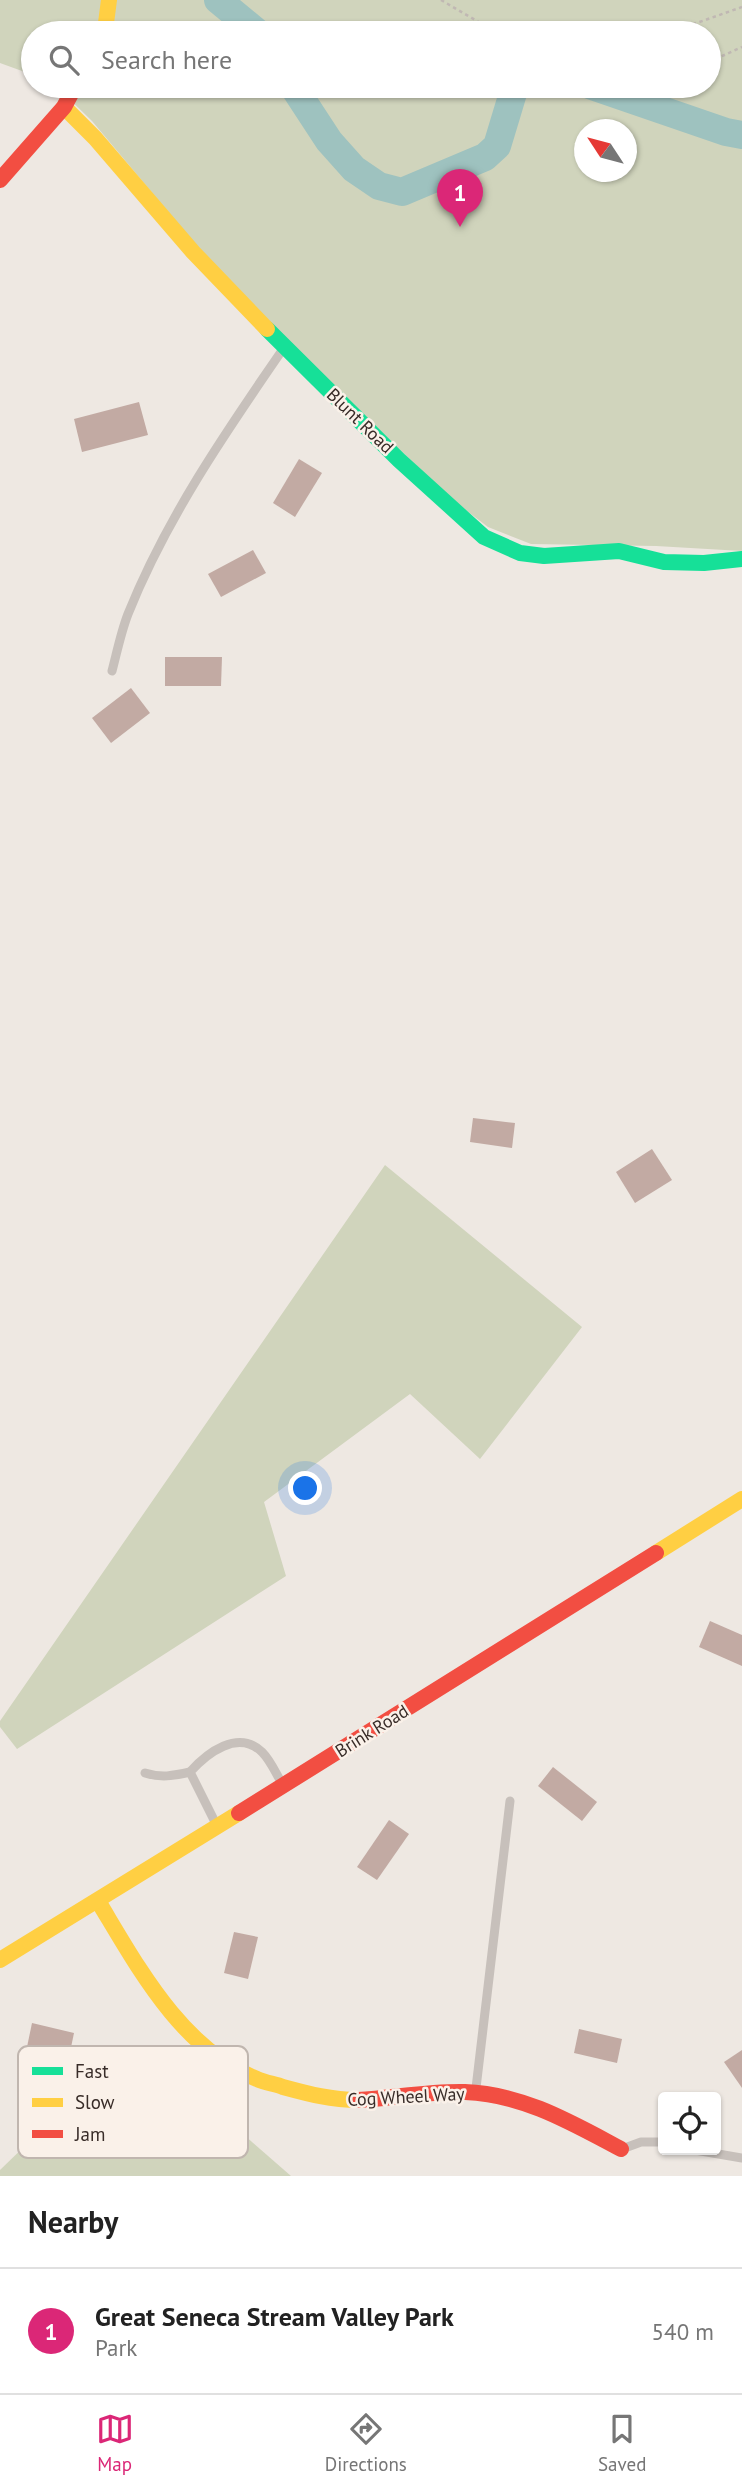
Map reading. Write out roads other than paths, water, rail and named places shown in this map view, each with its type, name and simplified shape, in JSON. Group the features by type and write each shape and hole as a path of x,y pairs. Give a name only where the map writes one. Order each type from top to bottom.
{"street":[{"path":"105,21 109,0"},
{"path":"0,180 64,107 69,98"},
{"name":"Blunt Road","path":"64,107 95,138 192,252 284,348 399,460 484,537 520,553 544,556 619,551 664,562 742,559"},
{"name":"Brink Road","path":"0,1960 742,1499"},
{"name":"Cog Wheel Way","path":"98,1901 150,1986 175,2017 207,2046"},
{"name":"Cog Wheel Way","path":"248,2074 309,2095 340,2100 461,2092 502,2096 543,2108 621,2149"}],"lane":[{"path":"112,671 128,615 158,551 219,441 284,348"},
{"path":"145,1773 172,1777 190,1772 216,1749 239,1742 250,1744 261,1751 284,1786"},
{"path":"190,1772 218,1827"},
{"path":"476,2094 510,1801"},
{"path":"621,2149 641,2142 658,2142"},
{"path":"721,2154 742,2158"}],"waterway":[{"path":"218,0 243,21"},
{"path":"301,98 329,141 354,169 379,186 402,192 485,157 497,146 511,98"},
{"path":"627,98 742,135"}],"place":[{"name":"Great Seneca Stream Valley Park","path":"460,227"}]}
